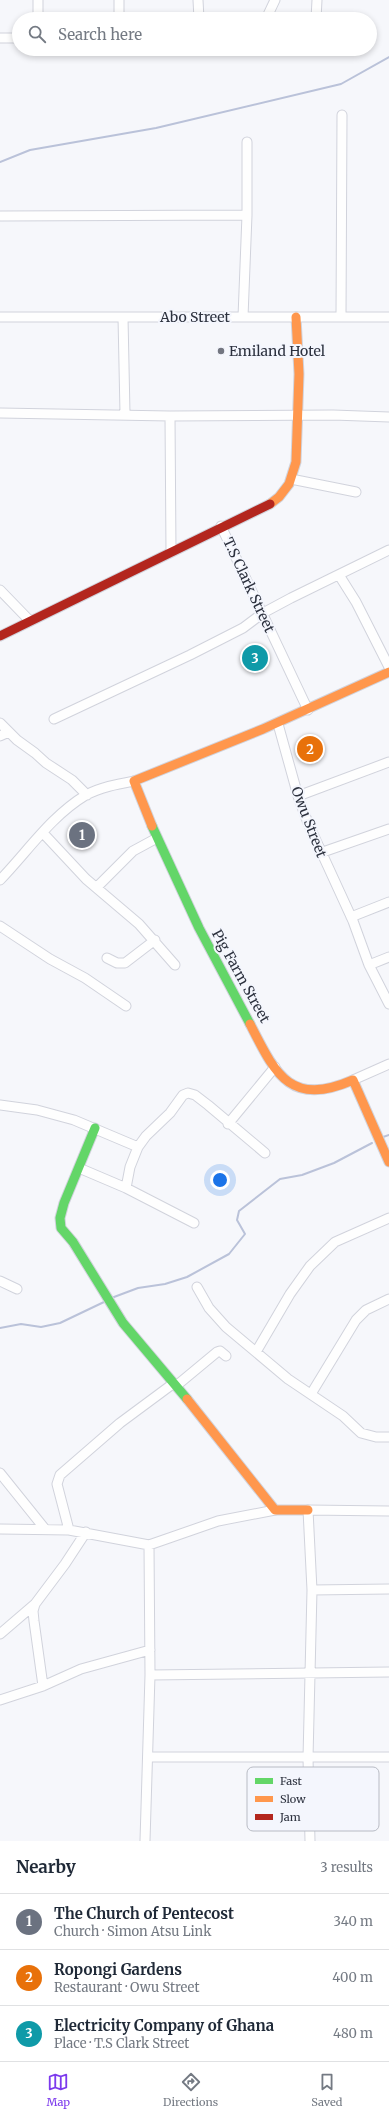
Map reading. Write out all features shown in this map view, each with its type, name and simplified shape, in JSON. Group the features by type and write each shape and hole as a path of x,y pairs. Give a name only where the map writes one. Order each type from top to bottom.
{"street":[{"path":"38,0 38,12"},
{"path":"119,0 119,12"},
{"path":"198,0 199,12"},
{"path":"269,12 275,0"},
{"path":"316,12 317,0"},
{"path":"0,38 12,38"},
{"path":"341,317 342,115"},
{"path":"243,317 247,215 247,142"},
{"path":"0,216 247,215"},
{"name":"Abo Street","path":"0,317 389,317"},
{"path":"123,317 125,414"},
{"path":"0,636 108,585 221,526 275,500 286,490 296,461 299,414 299,341 296,317"},
{"path":"0,413 125,414 170,416 299,414 389,417"},
{"path":"170,416 171,552"},
{"path":"291,479 356,492"},
{"name":"T.S Clark Street","path":"221,526 264,613 308,710"},
{"path":"54,719 190,655 243,628 264,613 389,550"},
{"path":"339,575 356,602 389,667"},
{"path":"0,590 30,621"},
{"path":"0,880 3,869 54,821 87,795 110,786 134,781 201,757 278,724 389,672"},
{"path":"0,723 46,764 72,780 87,795"},
{"name":"Owu Street","path":"278,724 298,796 320,853 351,917"},
{"path":"0,736 9,732"},
{"path":"298,796 389,762"},
{"name":"Pig Farm Street","path":"134,781 176,885 204,940 275,1067 294,1085 314,1091 330,1089 389,1064"},
{"path":"320,853 389,829"},
{"path":"43,833 96,888 124,910 155,940 175,965"},
{"path":"96,888 133,851 157,838"},
{"path":"389,902 351,917 369,965 389,1004"},
{"path":"0,926 50,960 85,978 126,1006"},
{"path":"107,958 117,963 125,964 155,940"},
{"path":"369,965 389,957"},
{"path":"228,1124 275,1067"},
{"path":"354,1080 362,1104 389,1162"},
{"path":"126,1188 130,1167 138,1146 146,1136 170,1113 183,1095 188,1093 199,1099 265,1153"},
{"path":"0,1104 37,1110 95,1128 138,1146"},
{"path":"95,1128 64,1203 60,1218 61,1228 73,1242 123,1322 175,1384 275,1510"},
{"path":"79,1168 126,1188 194,1223"},
{"path":"256,1352 290,1294 310,1266 335,1242 389,1218"},
{"path":"0,1281 17,1289"},
{"path":"197,1287 213,1313 226,1327 288,1379 343,1416 361,1433 376,1437 389,1437"},
{"path":"311,1394 356,1320 366,1310 389,1299"},
{"path":"70,1530 57,1484 60,1475 120,1423 218,1352 220,1351 226,1356"},
{"path":"0,1473 45,1529"},
{"path":"0,1529 70,1530 149,1545 218,1521 275,1510 389,1511"},
{"path":"308,1510 312,1590 308,1767"},
{"path":"0,1634 35,1604 65,1564 86,1532"},
{"path":"145,1841 150,1674 149,1545"},
{"path":"312,1590 389,1589"},
{"path":"35,1604 33,1610 44,1686"},
{"path":"0,1700 44,1686 81,1669 150,1650"},
{"path":"150,1674 310,1674 389,1672"},
{"path":"148,1757 389,1757"},
{"path":"310,1831 310,1841"}],"waterway":[{"path":"0,162 30,150 156,128 341,84 389,57"},
{"path":"383,1137 389,1135"},
{"path":"114,1297 138,1288 165,1284 187,1277 229,1254 245,1234 237,1220 239,1211 280,1179 302,1175 334,1163 372,1143"},
{"path":"0,1328 21,1324 41,1327 60,1323 104,1302"}],"traffic: fast":[{"path":"152,826 199,928 250,1024"},
{"path":"95,1128 64,1203 60,1218 61,1228 73,1242 123,1323 187,1399"}],"traffic: slow":[{"path":"270,504 279,497 289,484 296,462 299,374 296,317"},
{"path":"152,826 134,781 263,729 389,672"},
{"path":"250,1024 268,1058 277,1071 288,1081 300,1088 314,1090 332,1087 353,1080 389,1162"},
{"path":"187,1399 275,1510 308,1510"}],"traffic: jam":[{"path":"0,636 270,504"}],"place":[{"name":"Emiland Hotel","path":"221,351"},
{"name":"Electricity Company of Ghana","path":"255,658"},
{"name":"Ropongi Gardens","path":"310,749"},
{"name":"The Church of Pentecost","path":"82,835"}]}
